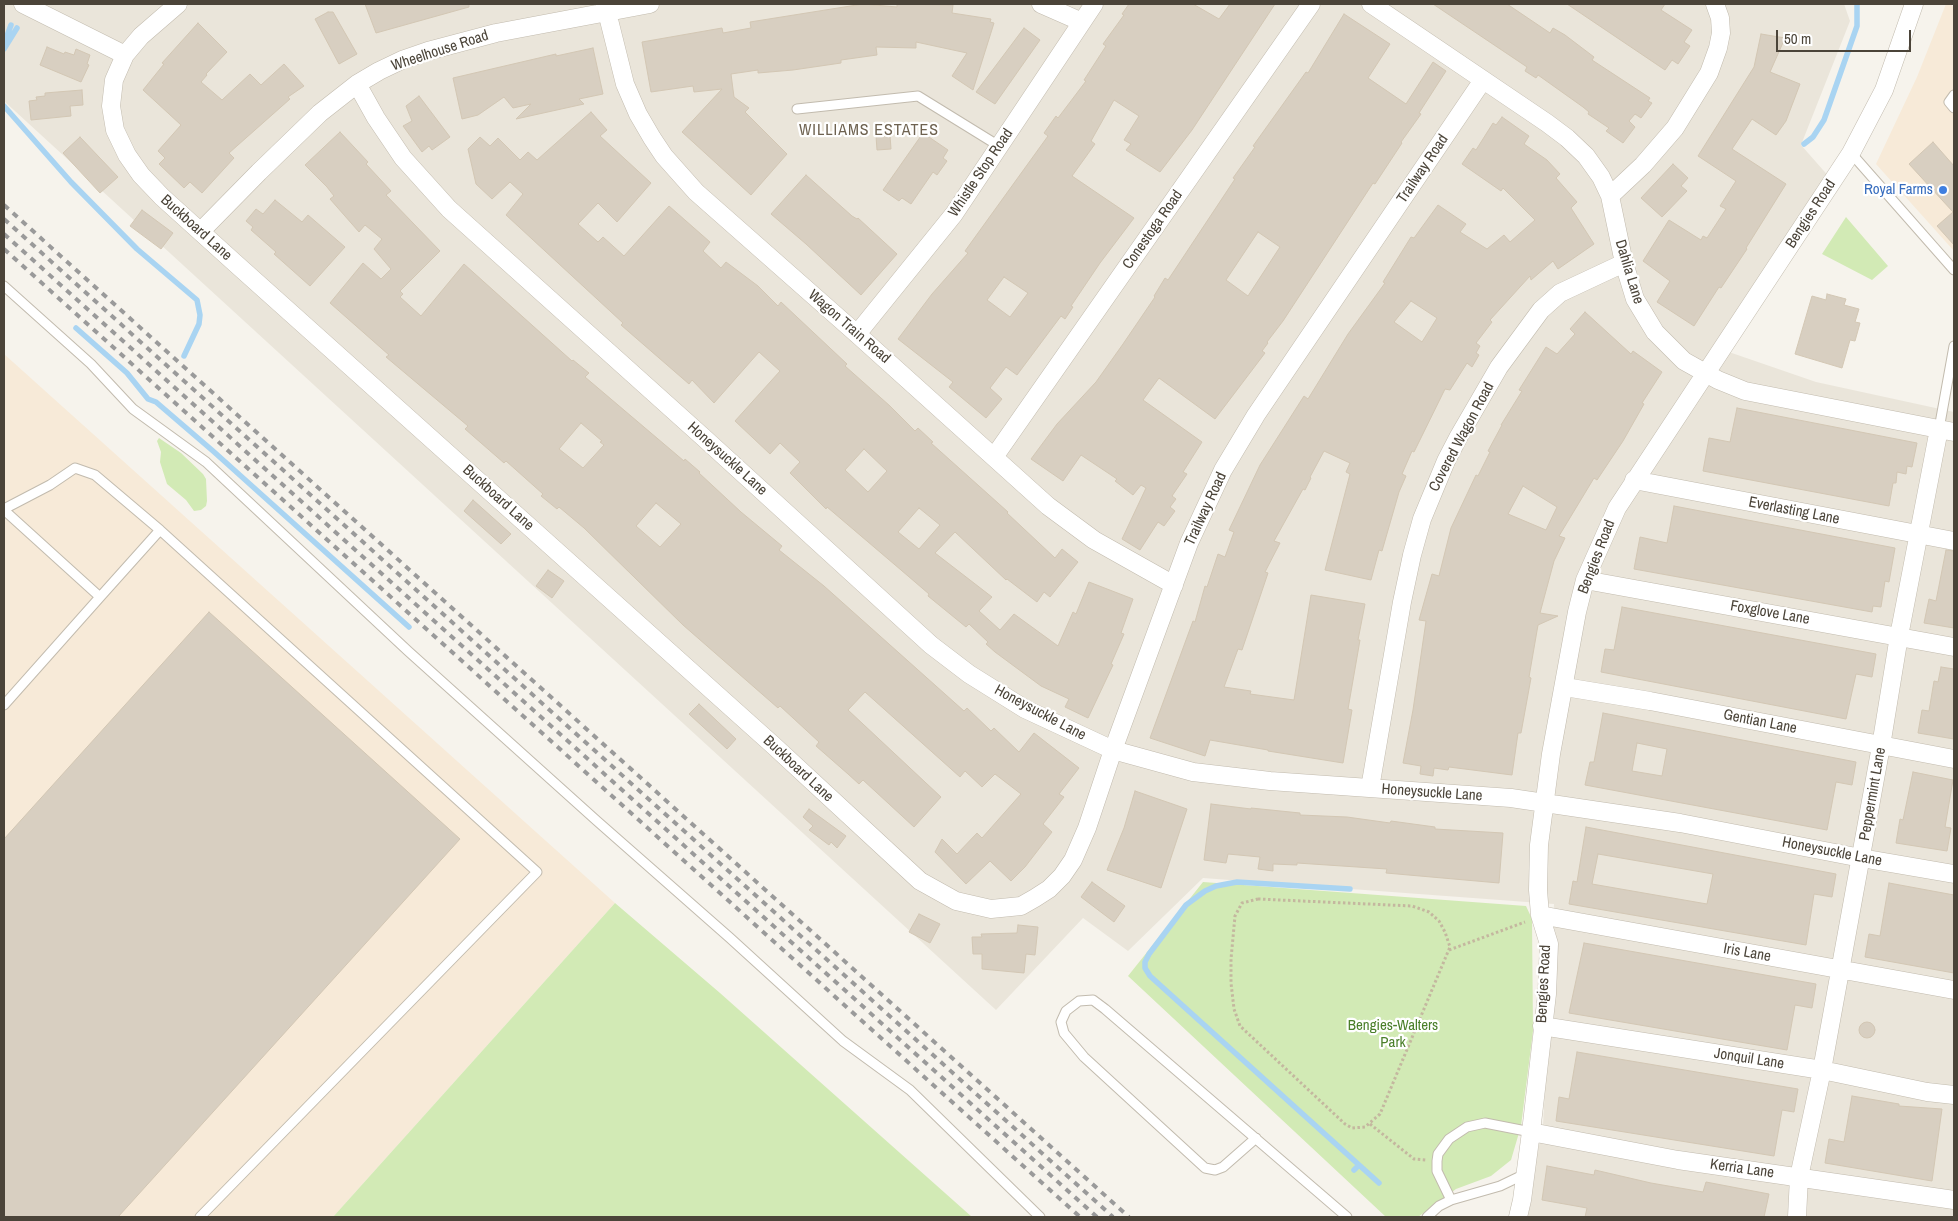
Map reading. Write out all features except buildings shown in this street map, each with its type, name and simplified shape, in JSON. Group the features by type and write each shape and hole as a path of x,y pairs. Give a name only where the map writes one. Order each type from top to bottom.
{"street":[{"path":"23,4 125,54 141,36 178,4"},
{"name":"Wheelhouse Road","path":"201,231 320,113 357,84 402,60 496,33 605,7 650,4"},
{"path":"1041,4 1082,22"},
{"name":"Whistle Stop Road","path":"857,334 954,214 1094,4"},
{"name":"Conestoga Road","path":"994,457 1311,4"},
{"name":"Dahlia Lane","path":"1371,4 1567,138 1593,166 1610,196 1624,263 1635,299 1650,326 1684,361 1734,388 1756,394 1946,430"},
{"path":"1610,196 1643,165 1675,128 1705,79 1718,48 1721,33 1720,18 1715,4"},
{"name":"Bengies Road","path":"1518,1217 1532,1132 1542,1026 1547,994 1548,944 1540,915 1538,890 1544,803 1577,612 1585,580 1617,508 1634,480 1707,374 1851,153 1884,90 1914,4"},
{"name":"Wagon Train Road","path":"605,7 625,84 643,122 664,156 696,192 1048,506 1094,540 1174,585"},
{"name":"Buckboard Lane","path":"125,54 114,80 111,106 120,142 132,164 145,179 773,744 920,882 956,901"},
{"name":"Trailway Road","path":"956,901 981,908 1007,909 1021,906 1049,889 1062,876 1073,860 1087,828 1113,750 1189,543 1235,449 1256,415 1483,80"},
{"name":"Honeysuckle Lane","path":"357,84 376,118 403,158 449,209 931,645 969,674 1025,709 1113,750 1174,767 1223,777 1510,798 1680,823 1954,874"},
{"name":"Covered Wagon Road","path":"1370,788 1402,602 1412,555 1432,494 1446,461 1499,368 1542,310 1560,293 1624,263"},
{"name":"Peppermint Lane","path":"1797,1217 1800,1177 1862,858 1918,534 1946,430"},
{"name":"Everlasting Lane","path":"1634,480 1954,541"},
{"name":"Foxglove Lane","path":"1585,580 1954,647"},
{"name":"Gentian Lane","path":"1565,687 1650,701 1954,759"},
{"name":"Iris Lane","path":"1540,915 1954,990"},
{"name":"Jonquil Lane","path":"1542,1026 1822,1070 1927,1092 1954,1095"},
{"name":"Kerria Lane","path":"1532,1132 1678,1160 1954,1200"}],"lane":[{"path":"1954,95 1949,102 1954,108"},
{"path":"797,109 918,96 999,146"},
{"path":"1851,153 1954,270"},
{"path":"4,286 91,364 132,409 206,462 408,650 843,1041 910,1090 1040,1217"},
{"path":"1946,430 1954,346"},
{"path":"100,597 4,510 50,485 75,468 95,475 160,530 537,872 200,1217"},
{"path":"4,705 160,530"},
{"path":"1256,1138 1223,1167 1216,1170 1205,1168 1084,1058 1064,1033 1061,1022 1066,1011 1079,1002 1093,1000 1256,1138 1347,1217"},
{"path":"1451,1200 1437,1171 1438,1154 1449,1139 1468,1127 1485,1123 1532,1132"},
{"path":"1427,1217 1439,1206 1451,1200 1500,1186 1525,1174"}],"path":[{"path":"1258,899 1412,906 1429,912 1439,921 1448,941 1448,950 1380,1114 1370,1124 1359,1128 1352,1128 1345,1124 1240,1026 1234,1009 1231,959 1234,916 1242,903 1258,899"},
{"path":"1448,950 1540,915"},
{"path":"1370,1124 1414,1159"}],"shaded area":[{"name":"WILLIAMS ESTATES","path":"4,4 1844,4 1850,21 1801,145 1831,179 1726,351 1816,382 1954,412 1954,1217 1524,1217 1543,1126 1554,904 1203,878 1128,951 1083,918 996,1010 4,101"},
{"path":"1946,4 1951,4 1954,8 1954,251 1876,164 1917,77"},
{"path":"4,354 615,903 333,1217 4,1217"}],"green space":[{"path":"1846,217 1888,266 1872,280 1822,254"},
{"path":"159,438 181,453 206,479 207,501 206,506 201,510 194,511 186,500 167,484 160,462 161,452 157,441"},
{"name":"Bengies-Walters Park","path":"1203,882 1526,906 1532,919 1533,1031 1521,1126 1511,1160 1491,1176 1456,1189 1418,1217 1386,1217 1128,976"},
{"path":"615,903 720,993 972,1217 333,1217"}],"waterway":[{"path":"1804,144 1813,137 1824,120 1857,26 1857,4"},
{"path":"4,44 11,25"},
{"path":"4,49 17,28"},
{"path":"4,106 71,182 137,249 197,300 200,315 199,324 184,356"},
{"path":"76,328 127,373 148,399 156,402 213,451 409,627"},
{"path":"1350,889 1237,882 1216,886 1205,891 1186,905 1149,954 1145,962 1145,968 1150,976 1379,1183"},
{"path":"1354,1170 1359,1165"}],"railway":[{"path":"4,205 1129,1217"},
{"path":"4,219 1113,1217"},
{"path":"4,234 1097,1217"},
{"path":"4,249 1080,1217"}],"place":[{"name":"Royal Farms","path":"1943,190"}],"district":[{"name":"WILLIAMS ESTATES","path":"869,131"}]}
